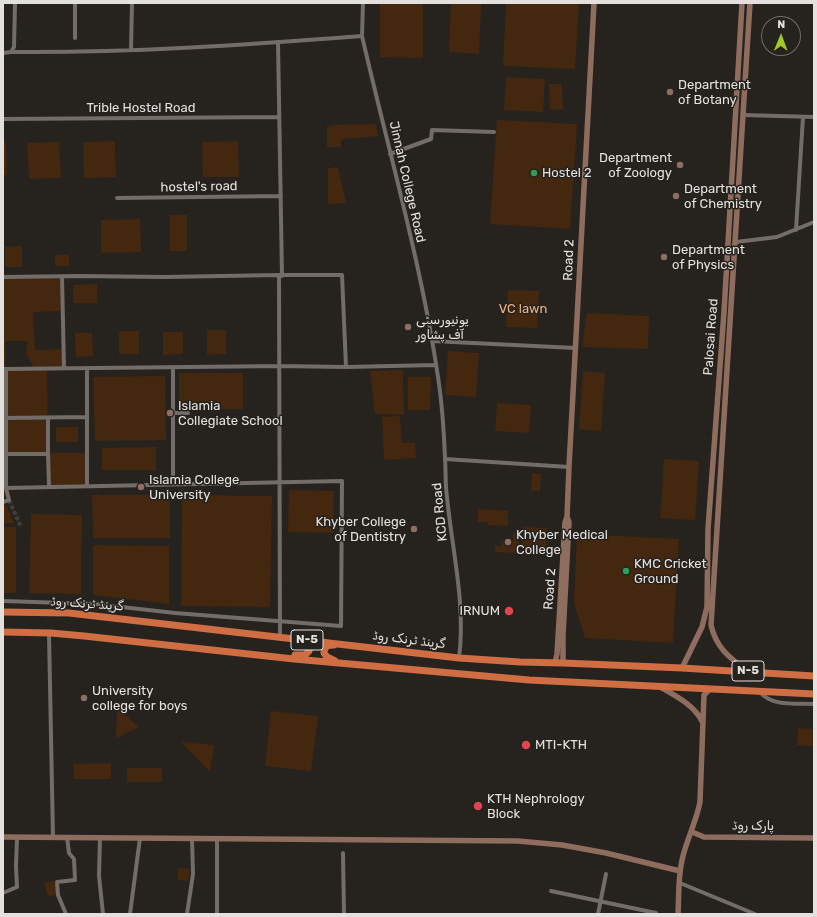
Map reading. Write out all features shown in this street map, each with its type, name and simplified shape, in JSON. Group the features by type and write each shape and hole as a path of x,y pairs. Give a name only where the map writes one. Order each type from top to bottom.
{"highway":[{"name":"گرینڈ ٹرنک روڈ","path":"3,612 69,613 459,658 520,662 563,662 747,671 814,676"},
{"name":"N-5","path":"3,632 50,634 182,646 254,655 529,680 662,688 814,694"},
{"path":"254,655 276,653 302,655 308,653 310,648 306,643 281,637"},
{"path":"348,644 328,646 324,653 327,658 332,660 359,665"}],"street":[{"path":"11,52 14,47 15,3"},
{"path":"75,3 75,38"},
{"path":"131,50 132,3"},
{"name":"Jinnah College Road","path":"363,3 362,36 425,305 436,364"},
{"name":"Road 2","path":"555,663 557,654 565,522 567,517 568,467 594,3"},
{"name":"Palosai Road","path":"682,668 702,627 711,590 708,529 714,456 742,3"},
{"path":"747,671 724,651 713,636 711,625 711,590 736,242 750,3"},
{"path":"3,53 131,50 362,36"},
{"path":"278,42 281,196 281,637"},
{"path":"735,114 814,117"},
{"name":"Trible Hostel Road","path":"3,119 279,117"},
{"path":"796,230 803,117"},
{"path":"390,154 432,139 432,130 494,132"},
{"name":"hostel's road","path":"117,198 281,196"},
{"path":"729,213 737,214"},
{"path":"736,242 777,237 814,222"},
{"path":"3,277 342,275 346,367"},
{"path":"62,276 64,368"},
{"path":"432,341 575,348"},
{"path":"9,500 6,488 4,369 280,366 346,367 436,364"},
{"name":"KCD Road","path":"436,364 445,459 446,496 456,564 461,643 459,658"},
{"path":"173,367 173,484"},
{"path":"87,368 87,486"},
{"path":"173,413 188,413"},
{"path":"4,418 87,417"},
{"path":"48,418 49,486"},
{"path":"6,454 48,454"},
{"path":"445,459 568,467"},
{"path":"3,601 84,603 176,613 341,626 342,482 49,486 6,488"},
{"path":"3,494 9,500"},
{"path":"3,502 9,500"},
{"name":"Road 2","path":"563,662 569,522 567,517"},
{"path":"50,634 53,838"},
{"path":"662,688 679,697 691,706 704,725"},
{"path":"678,914 680,871 700,802 704,696 709,690"},
{"path":"760,692 768,699 776,702 814,704"},
{"name":"پارک روڈ","path":"692,832 704,837 814,838"},
{"path":"3,837 518,841 562,845 606,853 680,871"},
{"path":"100,837 99,876 103,914"},
{"path":"3,893 17,887 17,838"},
{"path":"65,913 58,895 57,882 75,880 74,859 69,853 67,838"},
{"path":"130,914 140,838"},
{"path":"187,914 193,874 192,839"},
{"path":"217,839 217,914"},
{"path":"343,853 344,914"},
{"path":"598,914 606,874"},
{"path":"680,883 755,914"},
{"path":"551,891 656,913"}],"green space":[{"path":"380,3 423,3 423,58 380,57"},
{"path":"451,3 481,3 479,54 449,52"},
{"path":"506,3 579,3 575,69 503,66"},
{"path":"506,77 545,79 543,112 504,110"},
{"path":"549,84 562,84 563,109 550,110"},
{"name":"Hostel 2","path":"497,120 577,124 570,229 490,224"},
{"path":"376,124 378,136 344,139 341,140 341,147 327,147 327,126"},
{"path":"115,141 116,177 84,178 83,142"},
{"path":"238,141 239,177 203,177 202,142"},
{"path":"3,142 6,142 7,175 3,175"},
{"path":"59,142 61,178 29,179 27,143"},
{"path":"338,167 346,203 328,204 328,168"},
{"path":"170,215 187,215 187,251 170,251"},
{"path":"140,219 141,252 101,253 101,220"},
{"path":"22,246 22,267 5,267 5,247"},
{"path":"55,255 69,255 69,266 55,266"},
{"path":"62,276 63,311 33,312 35,350 64,349 64,368 47,369 48,453 87,453 87,486 49,486 48,454 5,454 5,497 3,495 3,446 5,446 5,418 3,418 3,277","holes":["5,341 28,341 26,353 34,368 6,369"]},
{"path":"97,284 97,303 73,303 73,285"},
{"name":"VC lawn","path":"508,290 539,291 537,328 506,327"},
{"path":"587,313 649,316 648,349 582,347"},
{"path":"207,330 226,330 226,354 207,355"},
{"path":"119,331 139,331 139,354 119,354"},
{"path":"163,332 183,332 183,354 163,355"},
{"path":"75,333 92,333 93,356 76,357"},
{"path":"448,351 479,353 476,397 445,395"},
{"path":"403,370 404,415 375,414 370,371"},
{"path":"583,371 605,373 601,431 579,429"},
{"path":"179,373 243,373 243,409 179,409"},
{"path":"165,376 166,440 95,441 93,377"},
{"path":"408,377 431,377 430,410 408,410"},
{"path":"497,403 531,405 529,433 495,431"},
{"path":"400,416 402,443 415,443 416,458 384,460 382,417"},
{"path":"56,427 78,427 78,442 56,442"},
{"path":"156,447 156,470 102,470 102,448"},
{"path":"664,459 699,461 695,520 660,518"},
{"path":"532,473 541,474 540,491 531,491"},
{"path":"289,490 334,491 333,533 288,532"},
{"path":"92,495 170,495 170,538 93,538"},
{"path":"182,495 272,496 270,607 181,606"},
{"path":"6,505 14,523 3,523 3,506"},
{"path":"478,509 508,511 508,526 488,525 488,522 478,522"},
{"path":"31,514 82,515 81,594 29,593"},
{"path":"3,527 16,527 16,593 3,593"},
{"path":"523,527 547,528 546,552 540,550 535,554 522,554"},
{"path":"513,533 519,533 519,553 495,552 495,546 501,546 502,541 513,541"},
{"name":"KMC Cricket Ground","path":"577,534 679,539 673,643 585,638 574,603"},
{"path":"93,545 169,546 169,604 93,595"},
{"path":"117,708 139,727 116,738"},
{"path":"271,711 318,716 311,771 265,766"},
{"path":"798,728 814,729 814,746 797,745"},
{"path":"181,742 214,745 210,772"},
{"path":"111,763 111,779 74,779 74,764"},
{"path":"127,768 162,768 162,782 127,782"},
{"path":"178,868 190,869 188,881 178,880"},
{"path":"54,880 57,895 48,896 44,883"}],"tunnel":[{"path":"9,500 21,527"}],"place":[{"name":"Department of Botany","path":"670,92"},
{"name":"Department of Zoology","path":"680,165"},
{"name":"Hostel 2","path":"534,173"},
{"name":"Department of Chemistry","path":"676,196"},
{"name":"Department of Physics","path":"664,257"},
{"name":"یونیورسٹی آف پشاور","path":"408,327"},
{"name":"Islamia Collegiate School","path":"170,413"},
{"name":"Islamia College University","path":"141,487"},
{"name":"Khyber College of Dentistry","path":"414,529"},
{"name":"Khyber Medical College","path":"508,542"},
{"name":"KMC Cricket Ground","path":"626,571"},
{"name":"IRNUM","path":"509,611"},
{"name":"University college for boys","path":"84,698"},
{"name":"MTI-KTH","path":"526,745"},
{"name":"KTH Nephrology Block","path":"478,806"}]}
